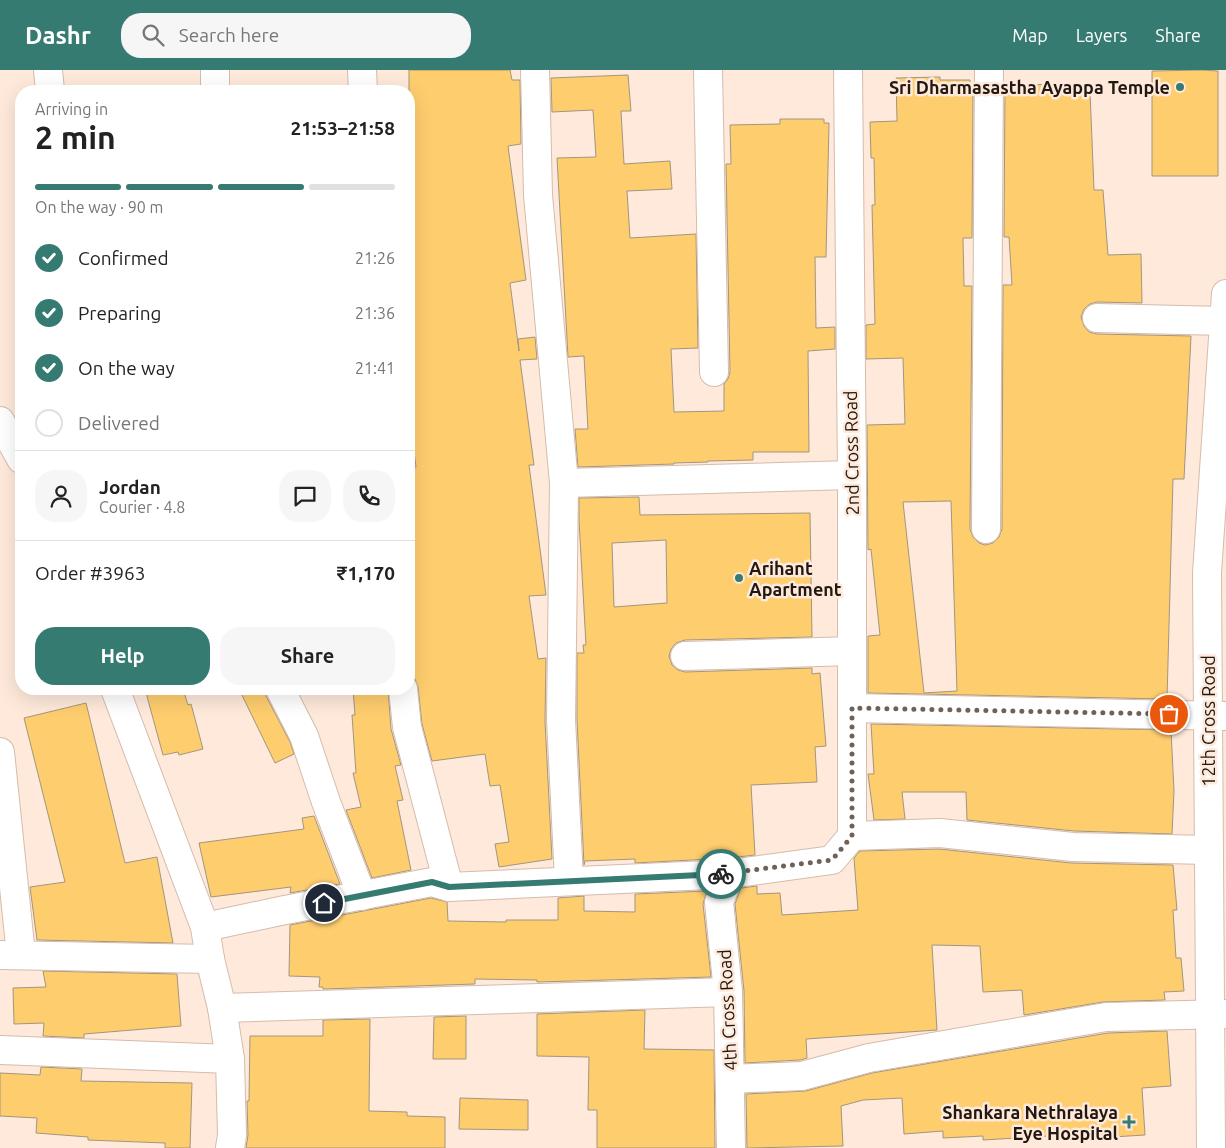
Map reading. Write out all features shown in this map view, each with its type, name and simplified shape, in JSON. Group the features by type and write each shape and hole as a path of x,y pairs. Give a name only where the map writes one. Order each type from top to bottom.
{"street":[{"path":"48,70 49,85"},
{"path":"215,70 215,85"},
{"path":"362,70 363,85"},
{"path":"535,70 538,195 564,483 561,720 569,880"},
{"path":"708,70 714,372"},
{"name":"2nd Cross Road","path":"848,70 852,475 852,836"},
{"path":"986,528 989,70"},
{"name":"12th Cross Road","path":"1211,1148 1218,1015 1209,850 1217,715 1208,573 1226,294"},
{"path":"1097,318 1224,321"},
{"path":"0,421 15,448"},
{"path":"564,483 852,475"},
{"path":"685,656 852,651"},
{"path":"117,695 205,927 222,1008 230,1060 232,1135 230,1148"},
{"path":"283,695 304,736 326,802 362,896"},
{"path":"404,695 408,727 449,887"},
{"path":"852,708 1217,715"},
{"path":"0,752 10,955 210,958"},
{"path":"205,927 432,882 449,887 730,874 832,860 852,836 940,833 1073,847 1209,850"},
{"name":"4th Cross Road","path":"730,874 719,902 728,992 731,1148"},
{"path":"222,1008 728,992"},
{"path":"731,1079 802,1076 869,1058 1106,1017 1218,1015"},
{"path":"0,1050 230,1060"}],"building":[{"path":"409,70 510,70 512,80 520,80 521,144 508,146 526,280 510,283 519,351 518,339 535,337 537,359 520,360 534,465 529,465 546,595 529,596 538,659 546,658 545,721 552,859 499,867 495,844 509,842 500,785 490,786 485,754 432,761 422,724 418,687 415,679 415,85 409,85"},
{"path":"1152,71 1218,71 1218,176 1152,176"},
{"path":"628,75 631,111 621,111 624,164 670,161 672,189 627,191 630,238 696,234 698,348 671,349 674,412 724,411 724,384 730,372 726,164 731,164 730,125 780,124 780,119 824,119 824,123 829,123 826,257 815,257 816,328 835,327 835,349 808,351 809,452 753,452 753,460 578,467 575,429 588,429 584,356 568,357 557,158 596,157 593,110 552,112 551,78"},
{"path":"940,77 940,80 970,80 970,89 973,89 972,238 963,238 964,286 972,286 970,529 973,537 979,543 985,545 993,543 999,537 1002,529 1003,285 1012,285 1009,237 1004,237 1005,87 1061,83 1061,93 1090,91 1094,190 1103,190 1108,255 1141,254 1142,303 1097,302 1090,304 1084,309 1081,317 1084,326 1089,332 1097,334 1191,336 1184,479 1173,479 1167,699 868,693 868,636 880,635 871,549 868,550 867,425 905,424 903,358 866,359 866,325 875,324 872,205 875,205 874,158 871,158 870,122 897,121 896,78","holes":["951,501 957,691 924,693 903,502"]},
{"path":"639,497 640,515 810,513 812,637 685,640 676,643 671,649 669,656 672,665 678,670 685,672 812,668 812,674 820,673 826,746 815,747 817,782 751,785 755,855 635,863 635,859 585,861 584,865 577,720 577,653 584,653 583,645 586,645 579,498","holes":["666,540 667,603 614,607 612,543"]},
{"path":"147,695 185,695 188,705 191,704 203,749 179,755 178,752 163,755"},
{"path":"242,695 266,695 290,742 294,754 275,763"},
{"path":"353,695 388,695 391,729 401,765 395,766 403,800 397,801 411,870 372,878 346,810 361,807 353,773 356,773 352,715 355,715"},
{"path":"86,703 125,863 157,857 173,943 37,940 30,887 65,882 24,718"},
{"path":"871,724 1171,730 1174,791 1172,834 1074,831 967,820 966,792 902,792 905,819 874,820 868,774 874,774"},
{"path":"314,816 340,884 290,893 291,887 211,897 199,843 304,829 302,818"},
{"path":"939,849 1071,863 1173,865 1177,910 1173,910 1176,958 1181,958 1184,991 1164,992 1165,1000 1103,1002 1024,1015 1022,990 983,992 980,946 932,945 937,1030 806,1039 807,1058 745,1063 744,991 735,904 741,888 757,886 757,894 780,893 782,915 858,910 854,858 860,851"},
{"path":"707,891 703,904 711,977 537,982 537,980 475,979 475,984 323,989 323,987 319,987 320,977 289,976 290,925 431,898 447,902 448,921 506,922 506,920 558,920 558,898 584,896 584,911 635,912 635,894"},
{"path":"43,971 177,974 181,1026 84,1034 84,1038 43,1036 44,1023 14,1024 13,988 46,987"},
{"path":"645,1010 644,1049 714,1050 715,1148 597,1148 597,1110 588,1110 589,1057 537,1056 537,1014"},
{"path":"466,1016 466,1059 433,1059 434,1017"},
{"path":"370,1019 369,1111 407,1112 407,1116 445,1117 445,1148 246,1148 248,1135 247,1101 249,1101 250,1036 323,1036 323,1020"},
{"path":"1167,1031 1171,1086 1142,1088 1145,1135 1112,1137 1112,1134 1066,1137 1066,1135 983,1140 983,1136 943,1138 943,1131 904,1134 902,1098 863,1100 841,1106 843,1146 747,1148 746,1094 806,1091 872,1073 1108,1033"},
{"path":"41,1067 82,1069 81,1081 192,1083 190,1148 165,1148 165,1143 88,1140 88,1137 36,1133 37,1118 0,1116 0,1073 40,1075"},
{"path":"460,1098 528,1100 528,1130 459,1129"}],"way so far":[{"path":"721,874 832,860 852,836 852,708 1169,714"}],"place":[{"name":"Sri Dharmasastha Ayappa Temple","path":"1180,87"},
{"name":"Arihant Apartment","path":"739,578"},
{"name":"Shankara Nethralaya Eye Hospital","path":"1129,1122"}],"route":[{"path":"324,903 432,882 449,887 721,874"}]}
